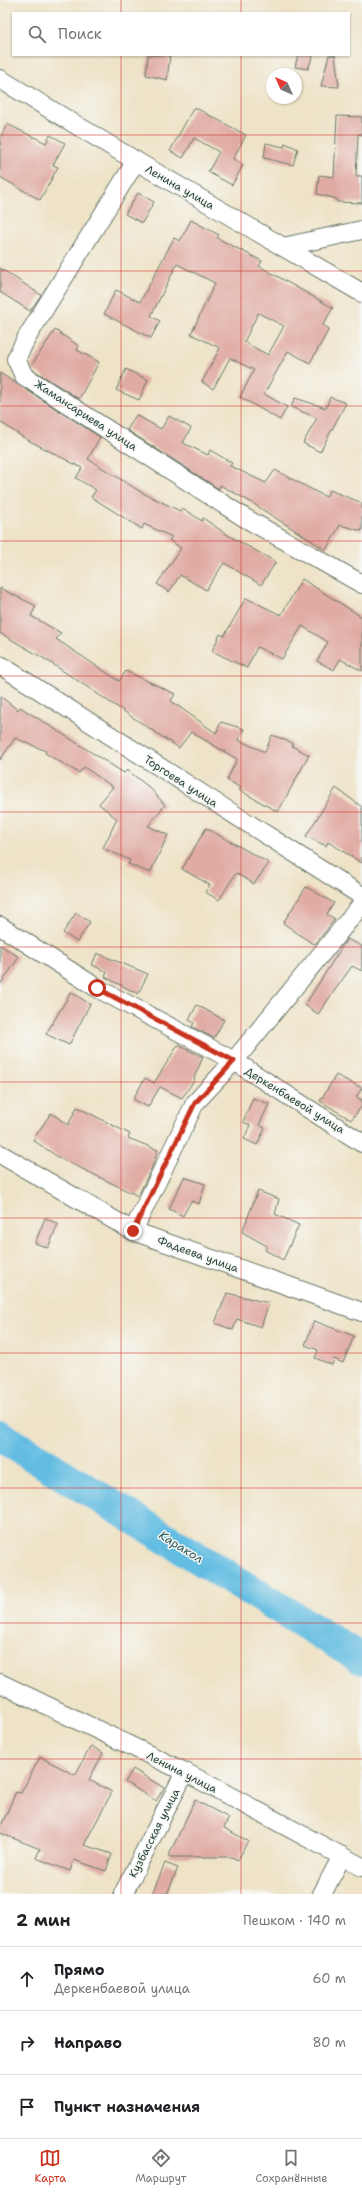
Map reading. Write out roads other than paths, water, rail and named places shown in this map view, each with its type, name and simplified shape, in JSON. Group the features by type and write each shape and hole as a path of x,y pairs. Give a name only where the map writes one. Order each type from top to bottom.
{"street":[{"name":"Ленина улица","path":"1,82 362,293"},
{"name":"Жамансариева улица","path":"136,161 24,342 16,359 24,376 245,518 362,584"},
{"path":"283,247 362,230"},
{"name":"Торгоева улица","path":"0,665 362,896"},
{"path":"133,1231 195,1103 234,1061 362,904"},
{"name":"Деркенбаевой улица","path":"0,926 97,988 234,1061 362,1143"},
{"name":"Фадеева улица","path":"0,1154 133,1231 362,1312"},
{"name":"Ленина улица","path":"0,1683 185,1772 362,1867"},
{"name":"Кузбасская улица","path":"123,1894 185,1772"},
{"path":"322,1894 342,1856"}],"waterway":[{"name":"Каракол","path":"0,1436 362,1659"}]}
